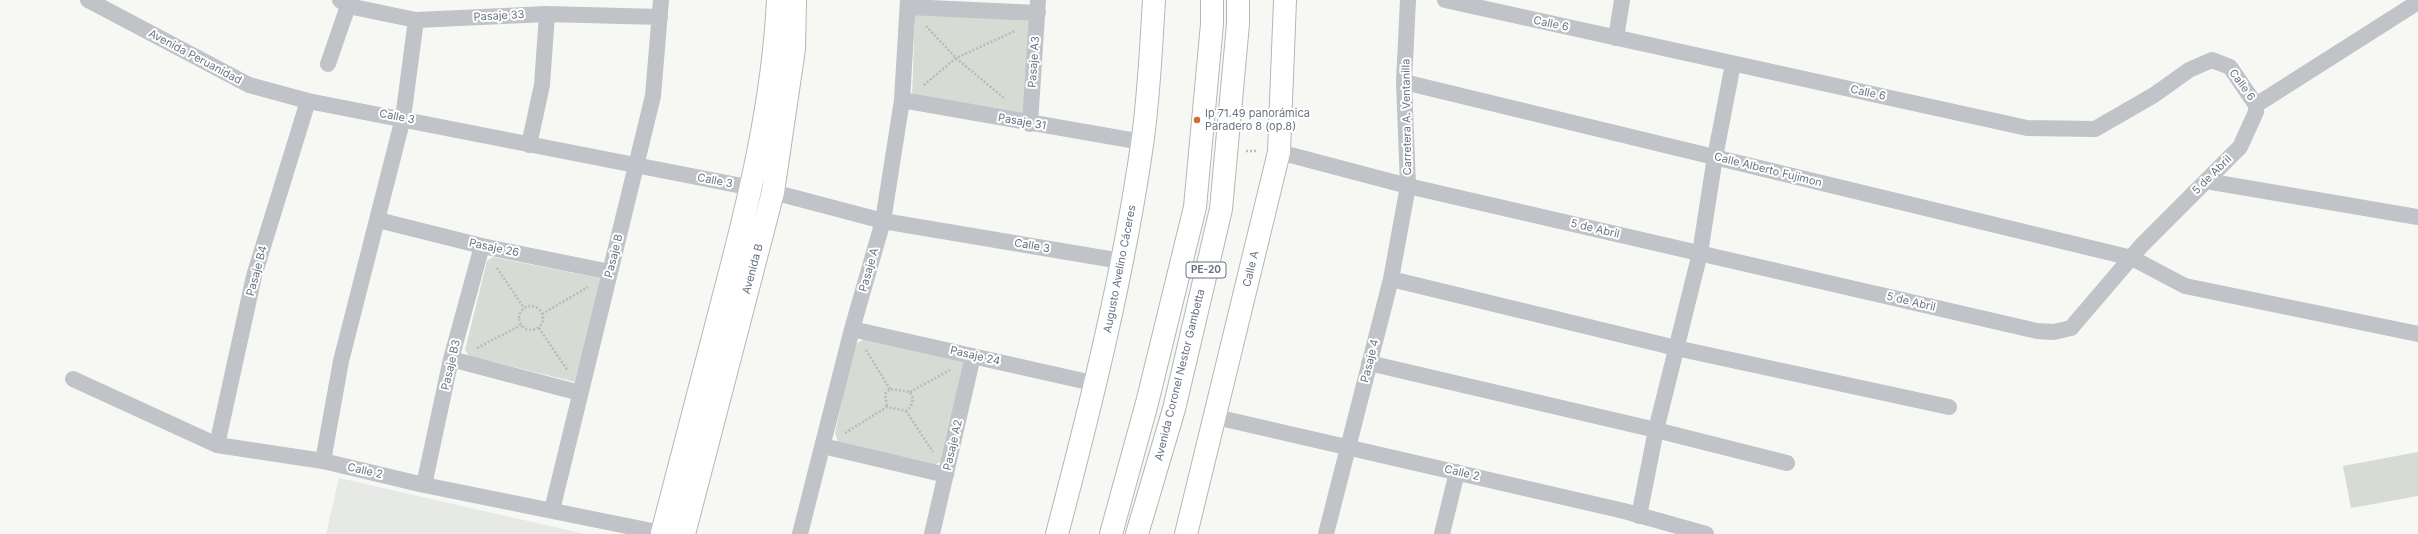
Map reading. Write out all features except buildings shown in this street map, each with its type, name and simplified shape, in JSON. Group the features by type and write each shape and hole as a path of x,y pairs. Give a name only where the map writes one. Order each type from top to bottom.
{"main road":[{"name":"Avenida B","path":"671,534 752,188 769,92 776,36 778,0"},
{"name":"Avenida B","path":"671,534 773,192 793,57 795,0"},
{"name":"Augusto Avelino Cáceres","path":"1058,534 1097,384 1121,261 1142,142 1154,0"},
{"name":"PE-20","path":"1111,534 1147,403 1195,206 1212,24 1212,0"},
{"name":"Avenida Coronel Nestor Gambetta","path":"1137,534 1174,409 1221,209 1238,24 1238,0"},
{"name":"Calle A","path":"1186,534 1216,417 1279,152 1285,0"}],"street":[{"name":"Avenida Peruanidad","path":"88,0 249,85 308,101"},
{"name":"Pasaje B","path":"552,510 653,96 661,0"},
{"name":"Carretera A. Ventanilla","path":"1408,0 1404,82 1408,186"},
{"name":"Calle 6","path":"1445,0 2027,128 2095,129 2154,95 2189,70 2212,60 2230,67 2256,105"},
{"path":"1616,38 1622,0"},
{"name":"Pasaje 33","path":"346,2 416,20 547,14 660,17"},
{"path":"328,64 346,2"},
{"path":"2256,105 2418,2"},
{"path":"908,4 1038,6"},
{"name":"Pasaje A","path":"800,534 852,329 883,221 902,100 908,4"},
{"name":"Pasaje A3","path":"1030,124 1038,6"},
{"path":"529,145 542,85 547,14"},
{"path":"323,461 341,361 403,118 416,20"},
{"path":"1639,516 1656,430 1700,253 1715,157 1733,64"},
{"name":"Calle Alberto Fujimon","path":"1404,82 2132,258 2185,286 2418,334"},
{"name":"Pasaje 31","path":"902,100 1030,124 1142,142"},
{"name":"Calle 3","path":"308,101 403,118 529,145 773,192 883,221 1121,261"},
{"name":"Pasaje B4","path":"217,445 254,276 308,101"},
{"name":"5 de Abril","path":"1279,152 1408,186 2029,329 2054,332 2071,328 2132,258 2240,147 2256,112 2256,105"},
{"path":"2206,181 2418,218"},
{"name":"Pasaje 4","path":"1326,534 1391,279 1408,186"},
{"name":"Pasaje 26","path":"378,220 482,246 610,272"},
{"name":"Pasaje B3","path":"424,484 451,359 482,246"},
{"path":"1391,279 1676,348 1949,407"},
{"name":"Pasaje 24","path":"852,329 1097,384"},
{"name":"Pasaje A2","path":"932,534 973,356"},
{"path":"451,359 580,392"},
{"path":"1369,363 1656,430 1787,463"},
{"name":"Calle 2","path":"73,379 217,445 323,461 424,484 671,534"},
{"name":"Calle 2","path":"1216,417 1624,511 1706,534"},
{"path":"823,446 946,475"},
{"path":"1442,534 1456,472"}],"path":[{"path":"920,20 956,58 1009,102"},
{"path":"921,88 956,58 1020,29"},
{"path":"495,266 502,267"},
{"path":"493,273 495,266"},
{"path":"495,266 524,308"},
{"path":"584,284 591,286"},
{"path":"542,314 591,286"},
{"path":"590,293 591,286"},
{"path":"539,328 532,331 526,331 521,325 519,316 524,308 531,306 538,308 542,314 539,328 570,374"},
{"path":"473,350 521,325"},
{"path":"473,350 475,342"},
{"path":"865,348 873,350"},
{"path":"863,355 865,348"},
{"path":"865,348 890,389"},
{"path":"473,350 480,352"},
{"path":"890,389 910,392 956,367 948,365"},
{"path":"570,374 572,367"},
{"path":"562,372 570,374"},
{"path":"887,407 885,394 890,389"},
{"path":"906,411 912,406 913,399 910,392"},
{"path":"843,434 887,407 906,411 934,454"},
{"path":"843,434 845,427"},
{"path":"843,434 850,436"},
{"path":"934,454 936,447"},
{"path":"926,453 934,454"}],"shaded area":[{"path":"915,13 1028,19 1031,25 1024,115 912,98"},
{"path":"493,257 599,278 602,283 575,382 469,356 465,350 487,261"},
{"path":"864,339 963,361 965,367 943,461 931,466 838,442 835,433 854,345"},
{"path":"2418,452 2418,496 2351,508 2343,466"},
{"path":"339,478 585,534 326,534"}],"place":[{"name":"Ip 71.49 panorámica Paradero 8 (op.8)","path":"1197,120"}]}
